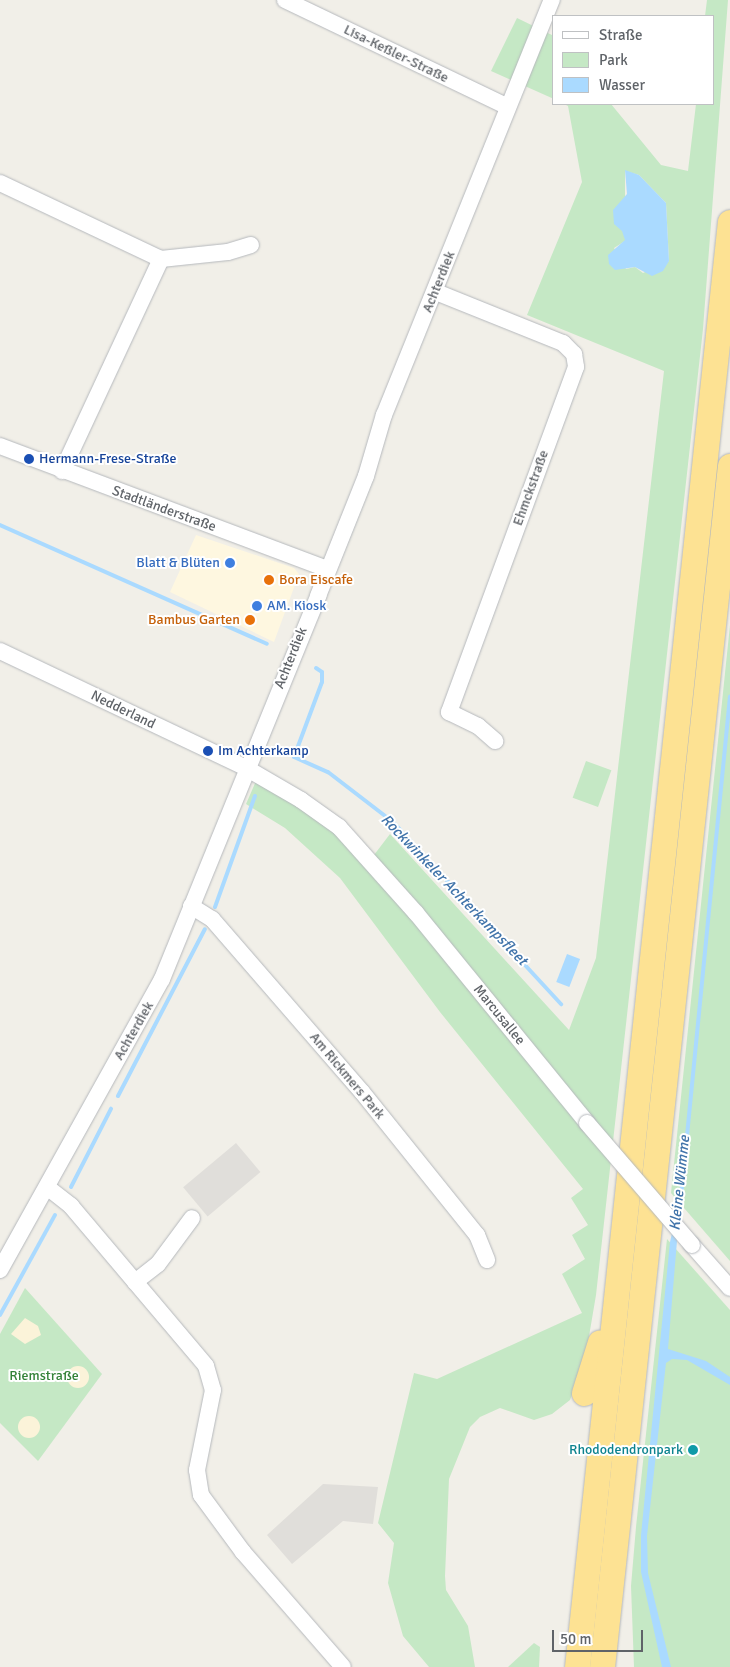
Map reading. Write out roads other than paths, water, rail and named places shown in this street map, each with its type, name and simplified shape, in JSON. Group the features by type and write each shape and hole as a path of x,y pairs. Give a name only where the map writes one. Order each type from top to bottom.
{"highway":[{"path":"577,1667 730,222"},
{"path":"602,1667 730,466"},
{"path":"584,1393 599,1345 625,1224"},
{"path":"610,1590 613,1667"}],"street":[{"name":"Lisa-Keßler-Straße","path":"285,0 508,106"},
{"name":"Achterdiek","path":"0,1270 148,1010 366,476 384,415 436,292 508,106 552,0"},
{"path":"0,183 161,259 228,252 251,245"},
{"path":"62,470 161,259"},
{"name":"Ehmckstraße","path":"436,292 564,343 574,354 576,367 449,712 478,726 495,741"},
{"name":"Stadtländerstraße","path":"0,446 328,569"},
{"name":"Nedderland","path":"0,651 246,768"},
{"name":"Marcusallee","path":"246,768 301,800 339,827 416,913 587,1123 730,1288"},
{"name":"Am Rickmers Park","path":"190,906 212,919 362,1092 477,1235 488,1260"},
{"path":"47,1187 71,1206 211,1375 213,1390 197,1470 200,1495 243,1552 344,1667"},
{"path":"135,1282 158,1264 192,1218"}],"water":[{"path":"625,170 639,175 666,203 669,261 663,271 652,276 635,267 615,270 609,264 608,255 625,240 622,231 614,224 613,210 627,194"},
{"path":"567,954 580,959 569,987 556,982"},
{"name":"Kleine Wümme","path":"681,1193 668,1349 706,1361 730,1377 730,1385 687,1360 672,1359 666,1363 647,1536 648,1573 671,1667 662,1667 641,1572 641,1535 670,1242"}],"waterway":[{"name":"Rockwinkeler Achterkampsfleet","path":"0,525 267,644"},
{"name":"Rockwinkeler Achterkampsfleet","path":"316,668 322,672 322,682 294,757 328,772 393,822 561,1004"},
{"name":"Kleine Wümme","path":"681,1197 730,696"},
{"path":"215,907 255,796"},
{"path":"118,1096 205,929"},
{"path":"71,1187 111,1109"},
{"path":"0,1315 55,1215"}],"place":[{"name":"Hermann-Frese-Straße","path":"29,459"},
{"name":"Blatt & Blüten","path":"230,563"},
{"name":"Bora Eiscafe","path":"269,580"},
{"name":"AM. Kiosk","path":"257,606"},
{"name":"Bambus Garten","path":"250,620"},
{"name":"Im Achterkamp","path":"208,751"},
{"name":"Rhododendronpark","path":"693,1450"}],"park label":[{"name":"Riemstraße","path":"44,1376"}]}
